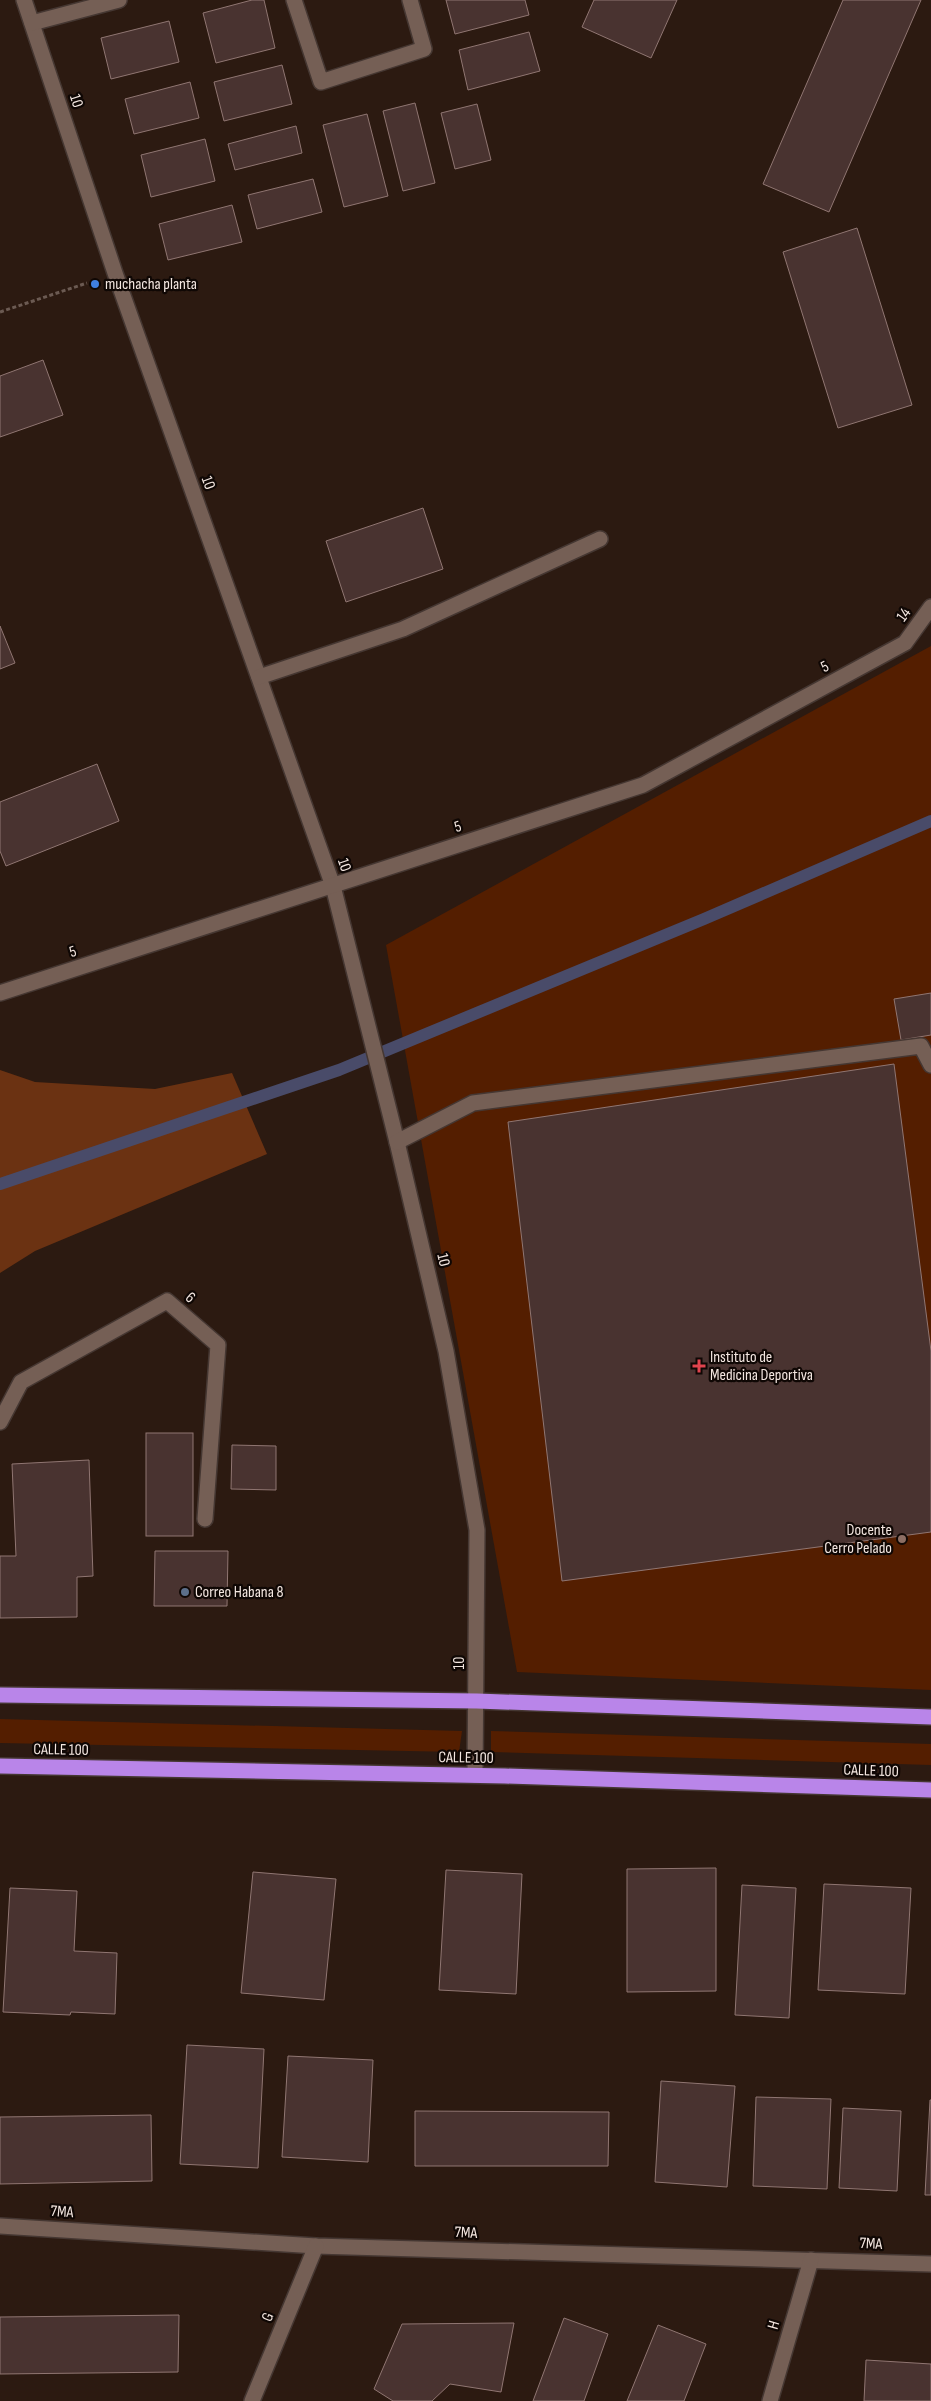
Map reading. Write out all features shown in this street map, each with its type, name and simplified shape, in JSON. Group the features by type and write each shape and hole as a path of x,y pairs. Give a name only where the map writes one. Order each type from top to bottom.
{"highway":[{"path":"0,1695 477,1701 931,1717"},
{"name":"CALLE 100","path":"0,1766 475,1776 931,1790"}],"street":[{"name":"10","path":"24,0 115,273 333,886 397,1142 446,1351 478,1530 475,1776"},
{"path":"32,23 119,0"},
{"path":"294,0 321,82 424,50 410,0"},
{"path":"259,677 403,629 600,539"},
{"name":"14","path":"905,643 931,607"},
{"name":"5","path":"0,993 644,785 905,643"},
{"path":"397,1142 473,1104 922,1046 931,1065"},
{"name":"6","path":"0,1422 21,1382 166,1301 218,1345 205,1519"},
{"name":"7MA","path":"0,2226 316,2246 931,2264"},
{"name":"G","path":"252,2401 316,2246"},
{"name":"H","path":"770,2401 811,2260"}],"path":[{"path":"0,312 115,273"}],"shaded area":[{"path":"931,646 931,1690 517,1672 386,945"},
{"path":"0,1070 35,1082 155,1089 232,1073 267,1154 35,1251 0,1273"},
{"path":"0,1719 462,1731 459,1752 0,1743"},
{"path":"491,1731 931,1744 931,1765 491,1752"}],"building":[{"path":"252,0 264,0 275,48 216,63 203,13"},
{"path":"446,0 525,0 529,15 455,34"},
{"path":"594,0 677,0 651,58 582,27"},
{"path":"843,0 921,0 829,212 763,184"},
{"path":"169,21 179,62 111,79 101,38"},
{"path":"529,32 540,71 468,90 459,50"},
{"path":"282,65 292,104 224,121 214,82"},
{"path":"190,82 199,118 134,134 125,99"},
{"path":"415,103 435,183 403,191 383,111"},
{"path":"477,104 491,160 455,169 441,113"},
{"path":"367,114 388,196 344,207 323,125"},
{"path":"296,126 302,153 235,170 228,144"},
{"path":"205,139 215,181 151,197 141,155"},
{"path":"313,179 322,212 257,229 248,195"},
{"path":"232,205 242,242 168,260 159,224"},
{"path":"857,228 912,405 838,428 783,252"},
{"path":"43,360 63,415 0,437 0,376"},
{"path":"423,508 443,569 346,602 326,541"},
{"path":"0,626 15,663 0,669"},
{"path":"97,764 119,821 6,866 0,851 0,802"},
{"path":"931,993 931,1035 901,1040 894,999"},
{"path":"894,1064 931,1351 931,1532 562,1581 508,1122"},
{"path":"146,1433 193,1433 193,1536 146,1536"},
{"path":"232,1445 276,1446 276,1490 231,1489"},
{"path":"89,1460 93,1576 77,1577 77,1617 0,1618 0,1556 16,1556 12,1464"},
{"path":"155,1551 228,1551 227,1606 154,1606"},
{"path":"716,1868 716,1991 627,1992 627,1869"},
{"path":"446,1870 522,1874 516,1994 439,1990"},
{"path":"253,1872 336,1879 324,2000 241,1993"},
{"path":"824,1884 911,1888 905,1994 818,1990"},
{"path":"742,1885 796,1888 789,2018 735,2015"},
{"path":"10,1888 77,1891 74,1951 117,1953 115,2014 71,2012 70,2015 3,2012"},
{"path":"187,2045 264,2049 258,2168 180,2164"},
{"path":"288,2056 373,2060 368,2162 282,2157"},
{"path":"661,2081 735,2086 727,2187 655,2182"},
{"path":"756,2097 831,2099 827,2189 753,2186"},
{"path":"930,2100 931,2195 925,2195"},
{"path":"843,2108 901,2111 897,2191 839,2188"},
{"path":"415,2111 609,2112 608,2166 415,2166"},
{"path":"151,2115 152,2181 0,2184 0,2117"},
{"path":"179,2315 178,2372 0,2374 0,2317"},
{"path":"564,2318 608,2334 584,2401 533,2401"},
{"path":"514,2323 501,2392 450,2384 432,2401 393,2401 374,2389 402,2324"},
{"path":"658,2325 706,2344 684,2401 627,2401"},
{"path":"866,2360 931,2364 931,2401 864,2401"}],"waterway":[{"path":"0,1184 339,1070 704,919 931,821"}],"place":[{"name":"muchacha planta","path":"95,284"},
{"name":"Instituto de Medicina Deportiva","path":"699,1366"},
{"name":"Docente Cerro Pelado","path":"902,1539"},
{"name":"Correo Habana 8","path":"185,1592"}]}
